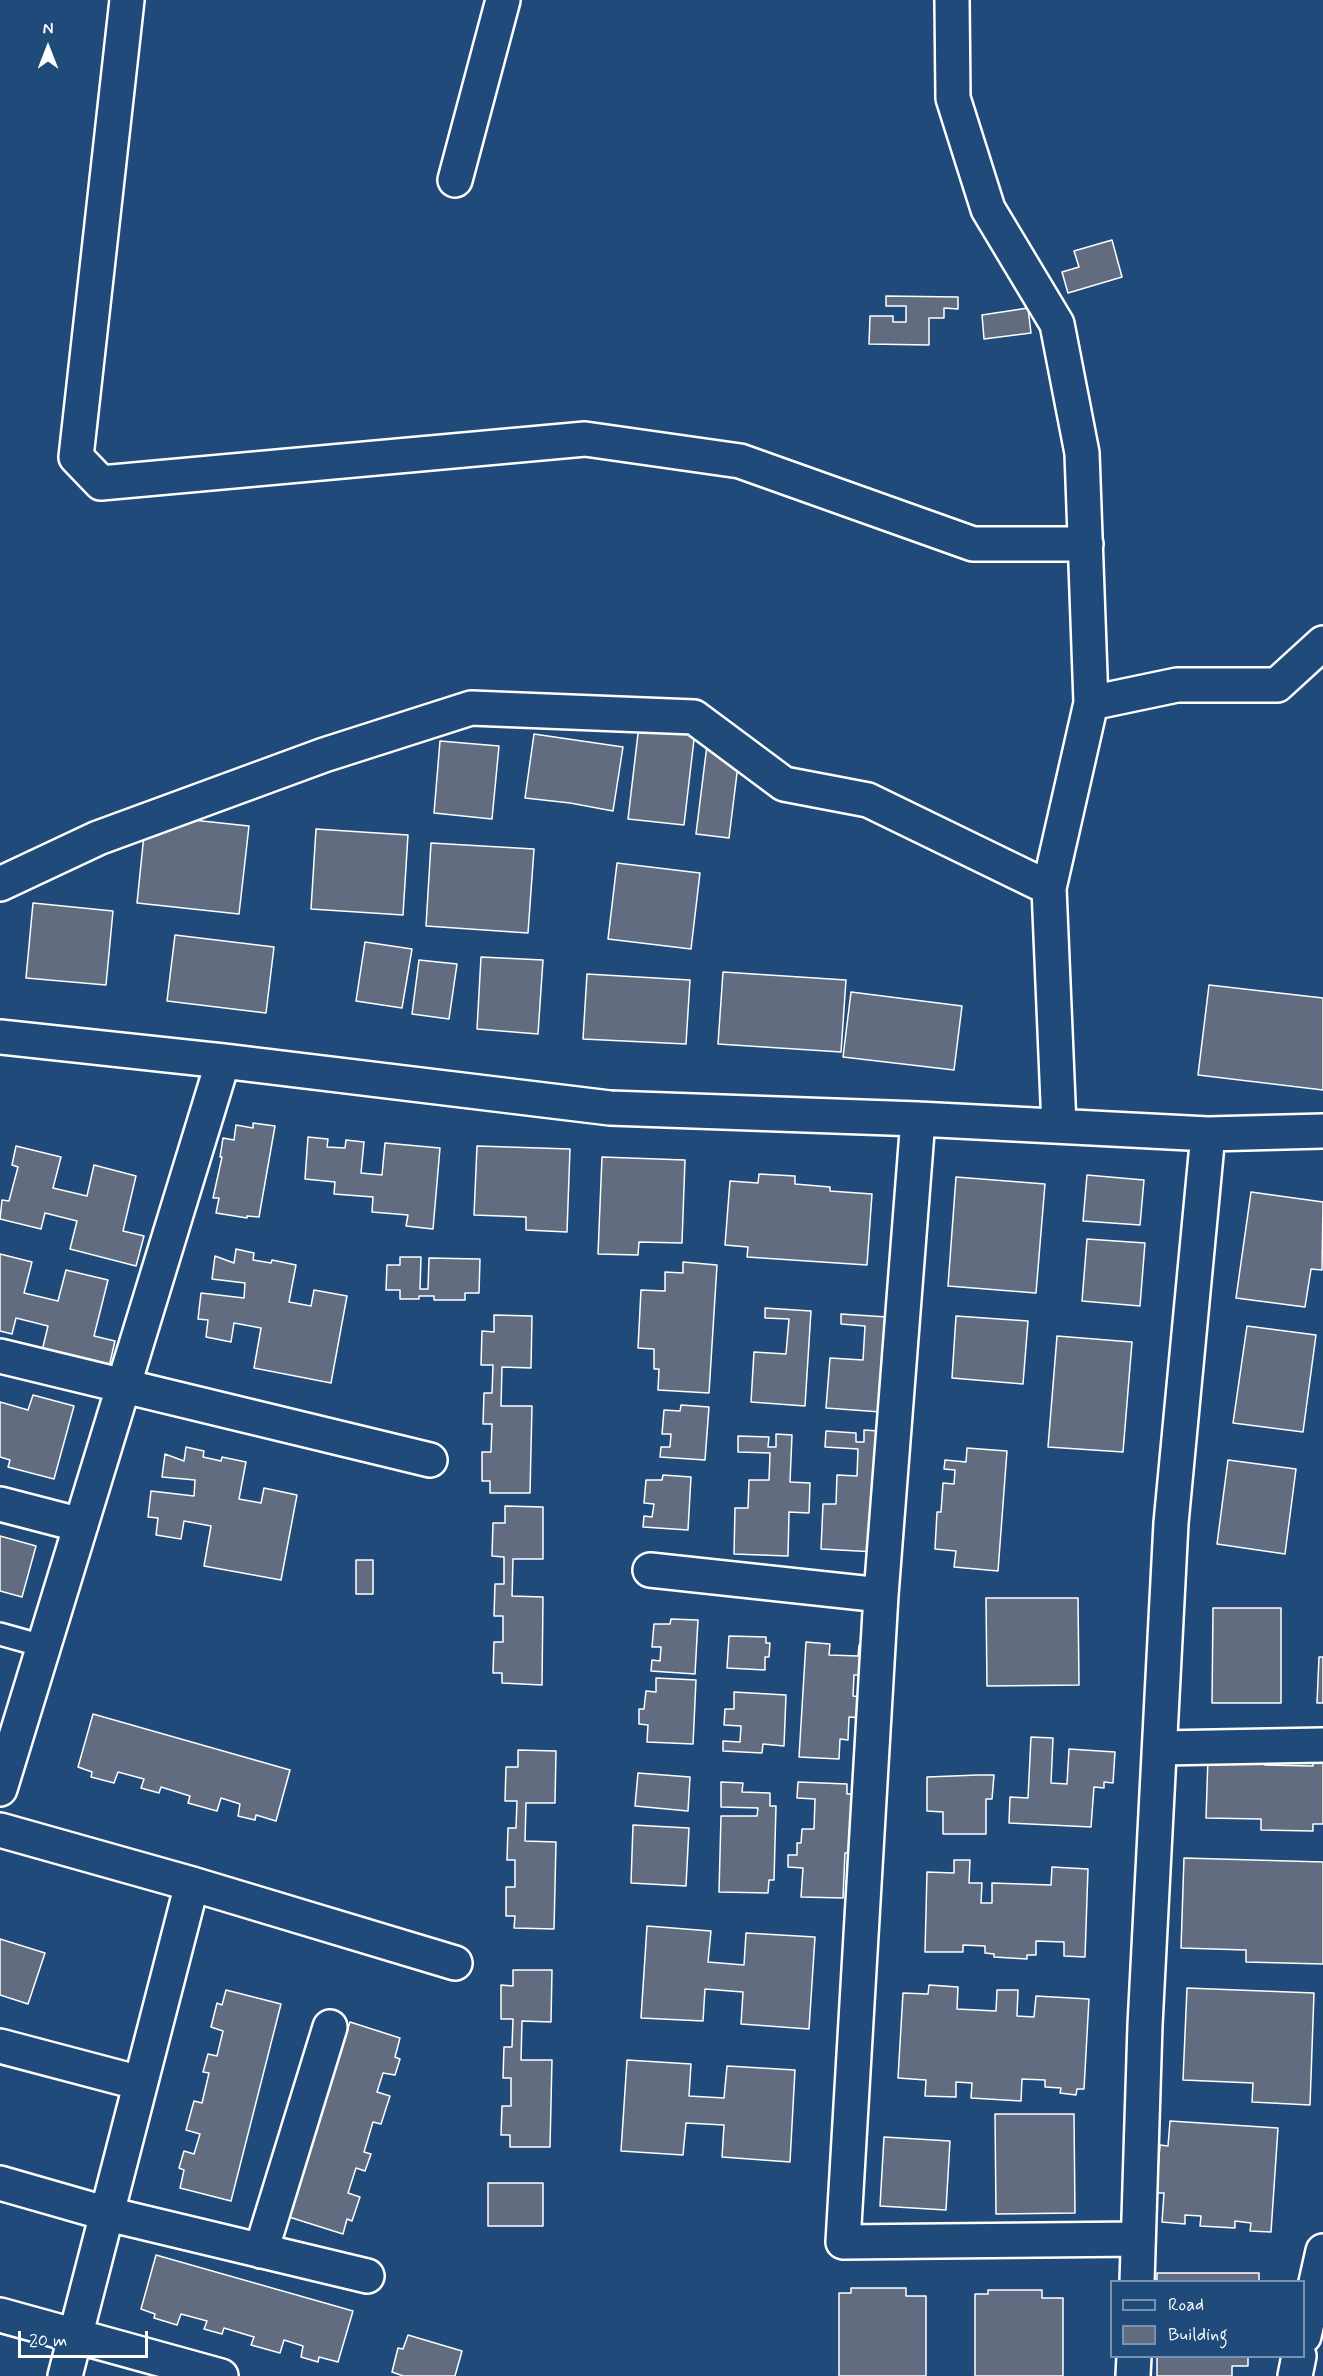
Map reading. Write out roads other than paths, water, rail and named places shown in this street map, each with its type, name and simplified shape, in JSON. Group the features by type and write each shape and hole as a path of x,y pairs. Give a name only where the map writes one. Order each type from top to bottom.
{"street":[{"path":"127,0 76,457 101,483 585,439 740,461 973,544 1086,544"},
{"path":"455,180 503,0"},
{"path":"952,0 953,98 988,209 1057,324 1082,453 1091,703 1049,888 1059,1126"},
{"path":"1091,703 1177,685 1277,685 1323,643"},
{"path":"0,884 98,838 324,755 471,708 694,717 784,784 868,800 1049,888"},
{"path":"0,1037 223,1061 610,1108 918,1119 1208,1134 1323,1131"},
{"path":"0,1789 223,1061"},
{"path":"918,1119 881,1595 843,2242 1138,2239"},
{"path":"1137,2280 1145,2025 1171,1523 1208,1134"},
{"path":"0,1356 430,1460"},
{"path":"0,1504 81,1525"},
{"path":"650,1570 881,1595"},
{"path":"1160,1748 1323,1745"},
{"path":"0,1830 192,1884 455,1963"},
{"path":"65,2376 192,1884"},
{"path":"261,2251 330,2027"},
{"path":"0,2046 140,2083"},
{"path":"0,2183 108,2214 367,2276"},
{"path":"1305,2332 1323,2251"},
{"path":"0,2315 221,2376"},
{"path":"1133,2376 1134,2358"},
{"path":"1295,2376 1299,2358"}],"lane":[{"path":"0,1634 43,1646"}]}
